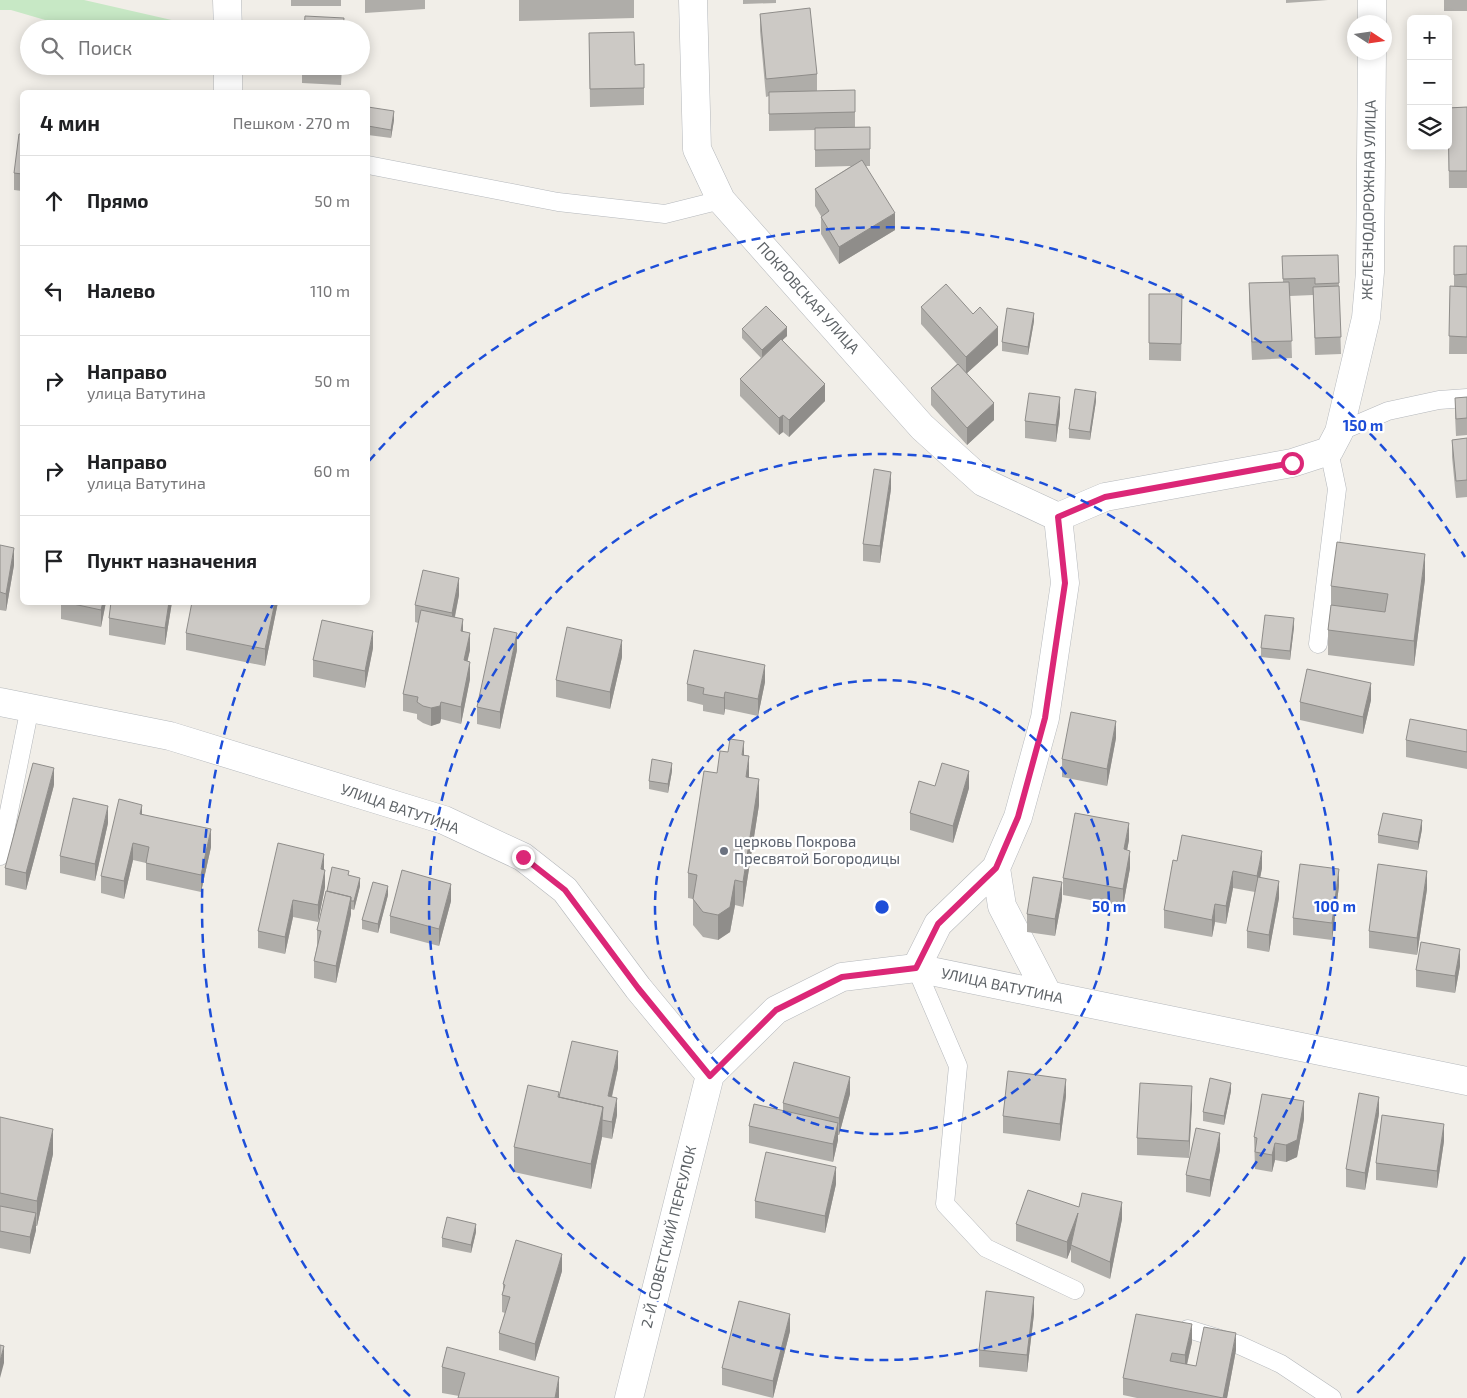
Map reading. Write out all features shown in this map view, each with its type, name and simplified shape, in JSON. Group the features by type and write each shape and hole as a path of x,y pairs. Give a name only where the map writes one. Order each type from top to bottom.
{"street":[{"name":"ПОКРОВСКАЯ УЛИЦА","path":"693,0 697,149 721,200 922,427 983,482 1058,517"},
{"path":"1372,0 1372,15"},
{"name":"ЖЕЛЕЗНОДОРОЖНАЯ УЛИЦА","path":"1334,442 1366,318 1370,272 1372,60"},
{"path":"228,75 228,90"},
{"path":"916,968 938,924 996,868 1018,817 1045,718 1065,583 1058,517 1105,497 1292,463 1334,442"},
{"name":"УЛИЦА ВАТУТИНА","path":"0,702 170,736 444,820 523,857 565,890 638,988 710,1076 776,1010 842,977 916,968 1467,1081"},
{"path":"996,868 1002,906 1048,995"},
{"name":"2-Й СОВЕТСКИЙ ПЕРЕУЛОК","path":"629,1398 710,1076"}],"lane":[{"path":"370,165 558,202 665,214 721,200"},
{"path":"1318,644 1337,489 1334,442 1388,411 1439,400 1467,398"},
{"path":"0,856 30,707"},
{"path":"916,968 958,1066 946,1204 986,1248 1075,1290"},
{"path":"1188,1329 1238,1344 1281,1364 1332,1398"}],"green space":[{"path":"0,0 84,0 172,20 45,20 11,10 0,10"}],"building":[{"path":"810,8 817,74 766,79 760,14"},
{"path":"305,16 344,18 344,20 305,20"},
{"path":"634,32 635,65 644,64 644,88 590,89 589,33"},
{"path":"855,90 855,112 769,114 769,92"},
{"path":"370,107 394,111 391,130 370,126"},
{"path":"1467,107 1467,171 1449,171 1449,150 1452,150 1452,108"},
{"path":"870,127 870,149 815,150 815,128"},
{"path":"19,134 20,134 20,174 14,173"},
{"path":"862,160 895,213 839,247 821,217 829,211 815,189"},
{"path":"1454,246 1467,246 1467,274 1454,275"},
{"path":"1338,255 1339,283 1315,284 1315,278 1283,279 1282,256"},
{"path":"1289,282 1292,341 1252,342 1249,283"},
{"path":"946,284 973,314 980,307 998,327 966,357 921,307"},
{"path":"1339,286 1341,337 1315,338 1313,287"},
{"path":"1450,286 1467,287 1467,337 1449,336"},
{"path":"1149,294 1182,294 1181,344 1149,343"},
{"path":"766,306 787,327 762,350 742,329"},
{"path":"1007,308 1034,313 1028,347 1002,342"},
{"path":"781,339 825,384 789,420 783,415 779,418 740,379"},
{"path":"958,364 994,403 967,428 931,388"},
{"path":"1075,389 1096,392 1090,432 1069,429"},
{"path":"1029,393 1060,397 1056,425 1025,421"},
{"path":"1467,397 1467,418 1456,419 1455,398"},
{"path":"1467,438 1467,480 1456,481 1452,440"},
{"path":"874,469 891,472 880,546 863,544"},
{"path":"1337,542 1425,554 1414,641 1328,630 1331,605 1385,612 1388,594 1331,586"},
{"path":"0,545 14,548 6,594 0,592"},
{"path":"423,570 459,578 452,613 415,605"},
{"path":"78,605 102,605 101,610"},
{"path":"111,605 169,605 165,628 109,618"},
{"path":"191,605 274,605 265,649 186,633"},
{"path":"421,610 463,619 461,631 470,633 464,660 470,662 461,707 441,702 440,706 431,708 417,702 418,697 403,694"},
{"path":"1265,615 1294,618 1290,651 1261,648"},
{"path":"322,620 373,631 365,671 313,660"},
{"path":"567,627 622,640 610,692 556,680"},
{"path":"494,628 517,633 500,712 477,707"},
{"path":"694,650 765,665 758,699 725,692 724,698 703,694 704,688 687,684"},
{"path":"1307,669 1371,683 1363,717 1300,702"},
{"path":"1071,712 1116,721 1107,769 1062,759"},
{"path":"1410,719 1467,730 1467,752 1406,740"},
{"name":"церковь Покрова Пресвятой Богородицы","path":"730,739 744,741 742,755 749,756 746,777 759,779 743,882 735,880 730,907 718,915 703,912 693,899 697,875 688,873 704,771 717,773 720,751 728,752"},
{"path":"652,759 672,763 668,784 649,781"},
{"path":"33,763 54,768 26,873 5,868"},
{"path":"942,763 969,771 953,826 910,813 919,781 935,786"},
{"path":"73,798 108,806 95,864 60,856"},
{"path":"119,799 142,805 140,814 211,829 201,875 146,863 149,847 133,843 124,881 101,876"},
{"path":"1075,813 1129,823 1124,849 1130,851 1123,889 1063,878"},
{"path":"1383,813 1422,820 1418,842 1378,835"},
{"path":"1182,835 1262,851 1257,876 1233,871 1226,906 1215,904 1212,920 1164,910 1173,860 1177,861"},
{"path":"278,843 324,854 321,869 325,870 318,905 293,900 285,937 258,931"},
{"path":"1300,864 1339,869 1332,923 1293,918"},
{"path":"1378,864 1427,871 1417,938 1369,931"},
{"path":"332,867 349,871 348,875 360,878 354,901 351,901 351,897 327,891"},
{"path":"402,870 451,884 439,929 390,916"},
{"path":"1033,877 1062,882 1055,919 1027,914"},
{"path":"1258,877 1279,881 1269,935 1247,931"},
{"path":"373,882 388,886 378,924 362,920"},
{"path":"326,891 351,897 336,966 314,961 321,931 317,930"},
{"path":"1421,942 1460,949 1455,976 1416,970"},
{"path":"572,1041 618,1051 608,1096 617,1098 612,1122 602,1120 603,1107 559,1097"},
{"path":"794,1062 850,1077 839,1118 783,1103"},
{"path":"1008,1071 1066,1079 1060,1124 1003,1116"},
{"path":"1210,1078 1231,1083 1224,1116 1203,1112"},
{"path":"1140,1083 1192,1086 1189,1141 1137,1138"},
{"path":"528,1085 559,1092 558,1097 603,1107 591,1164 514,1147"},
{"path":"1359,1093 1379,1097 1365,1173 1346,1169"},
{"path":"1262,1094 1304,1101 1297,1140 1286,1145 1275,1143 1272,1155 1255,1152 1257,1138 1254,1137"},
{"path":"754,1104 838,1123 833,1144 749,1126"},
{"path":"1382,1115 1444,1124 1437,1171 1376,1163"},
{"path":"0,1117 53,1129 37,1201 0,1193"},
{"path":"1196,1128 1220,1133 1210,1180 1186,1175"},
{"path":"766,1152 836,1167 825,1216 755,1201"},
{"path":"1028,1190 1079,1207 1082,1193 1122,1202 1110,1262 1071,1245 1078,1213 1067,1242 1016,1224"},
{"path":"0,1206 36,1213 30,1237 0,1231"},
{"path":"447,1217 476,1224 471,1245 442,1238"},
{"path":"516,1240 562,1254 535,1344 499,1333 510,1297 502,1295 505,1285 503,1284"},
{"path":"986,1291 1034,1297 1027,1355 979,1350"},
{"path":"739,1301 790,1314 773,1381 722,1368"},
{"path":"1136,1314 1192,1324 1185,1355 1172,1353 1170,1361 1196,1366 1204,1327 1236,1333 1223,1398 1123,1378"},
{"path":"0,1345 4,1346 0,1361"},
{"path":"447,1347 559,1377 555,1398 458,1398 465,1373 442,1367"}],"place":[{"name":"церковь Покрова Пресвятой Богородицы","path":"724,851"}],"route":[{"path":"523,857 565,890 638,988 710,1076 776,1010 842,977 916,968 938,924 996,868 1018,817 1045,718 1065,583 1058,517 1105,497 1292,463"}]}
